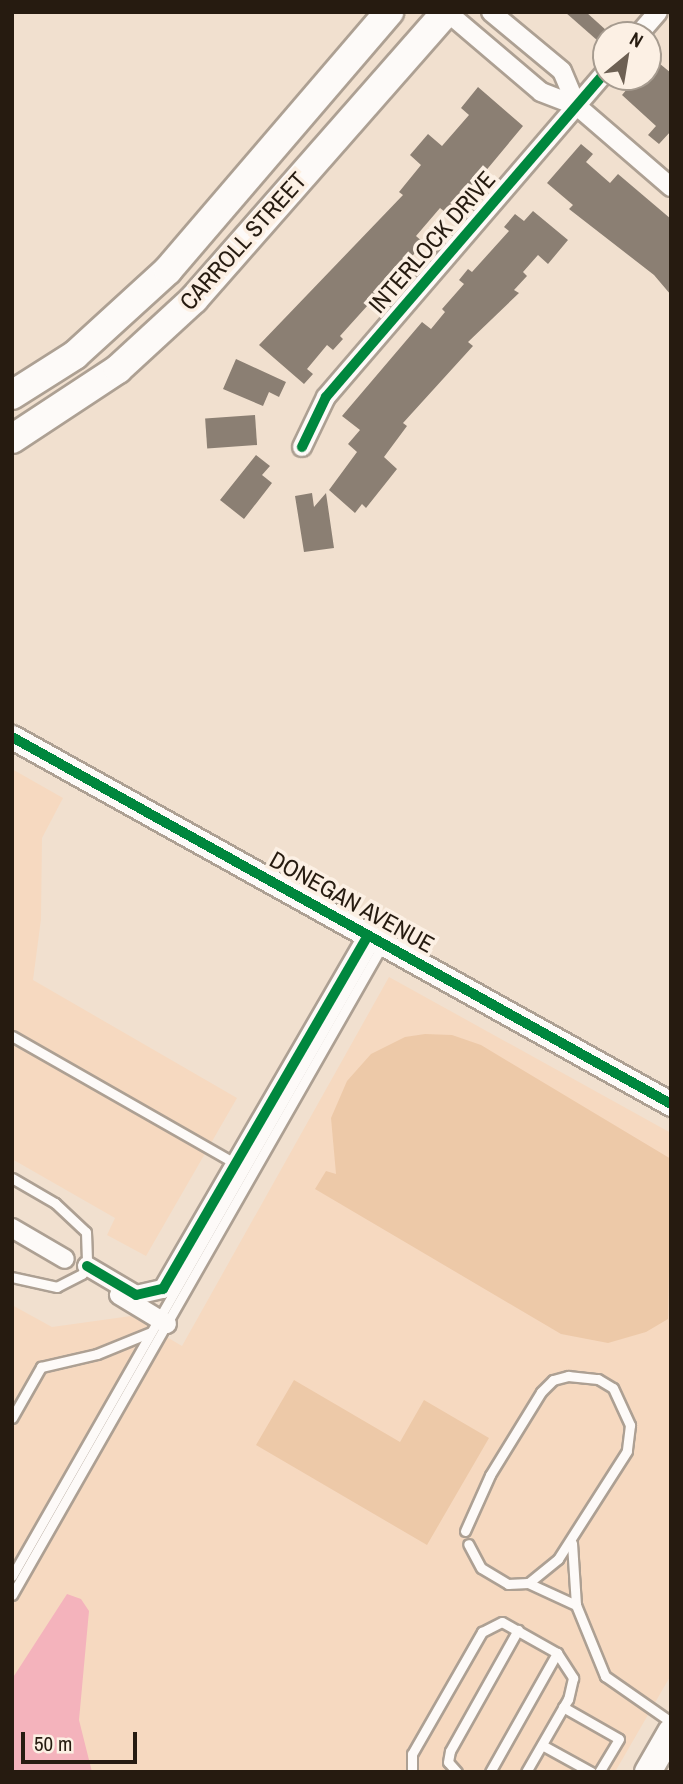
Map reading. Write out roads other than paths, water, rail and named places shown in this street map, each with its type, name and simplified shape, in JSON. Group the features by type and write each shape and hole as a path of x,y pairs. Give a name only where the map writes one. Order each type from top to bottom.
{"main road":[{"path":"12,395 75,355 168,270 389,12"},
{"name":"CARROLL STREET","path":"12,439 44,422 118,369 194,299 447,12"},
{"path":"648,1772 671,1732"}],"street":[{"path":"447,12 541,92 577,106 671,187"},
{"path":"491,12 562,71 577,106"},
{"name":"INTERLOCK DRIVE","path":"302,447 326,397 592,88"},
{"name":"DONEGAN AVENUE","path":"12,737 671,1104"},
{"path":"85,1270 136,1295 163,1289 245,1169 376,940"},
{"path":"12,1228 65,1259"},
{"path":"85,1270 159,1325"}],"lane":[{"path":"12,1036 245,1169 12,1595"},
{"path":"12,1178 55,1203 86,1232 85,1270 57,1287 12,1277"},
{"path":"12,1418 41,1367 97,1354 159,1325"},
{"path":"12,1576 159,1325"},
{"path":"465,1531 466,1521 528,1408 553,1380 584,1376 613,1388 621,1399 630,1425 627,1451 572,1541 551,1566 528,1583"},
{"path":"572,1541 576,1605 605,1676 671,1722"},
{"path":"468,1544 472,1556 490,1577 508,1584 528,1583 576,1605"},
{"path":"412,1772 415,1747 482,1632 497,1623 518,1630 557,1653 573,1678 563,1707 526,1772"},
{"path":"457,1772 448,1762 450,1751 518,1630"},
{"path":"489,1772 557,1653"},
{"path":"563,1707 619,1739 599,1772"},
{"path":"542,1745 591,1772"}]}
